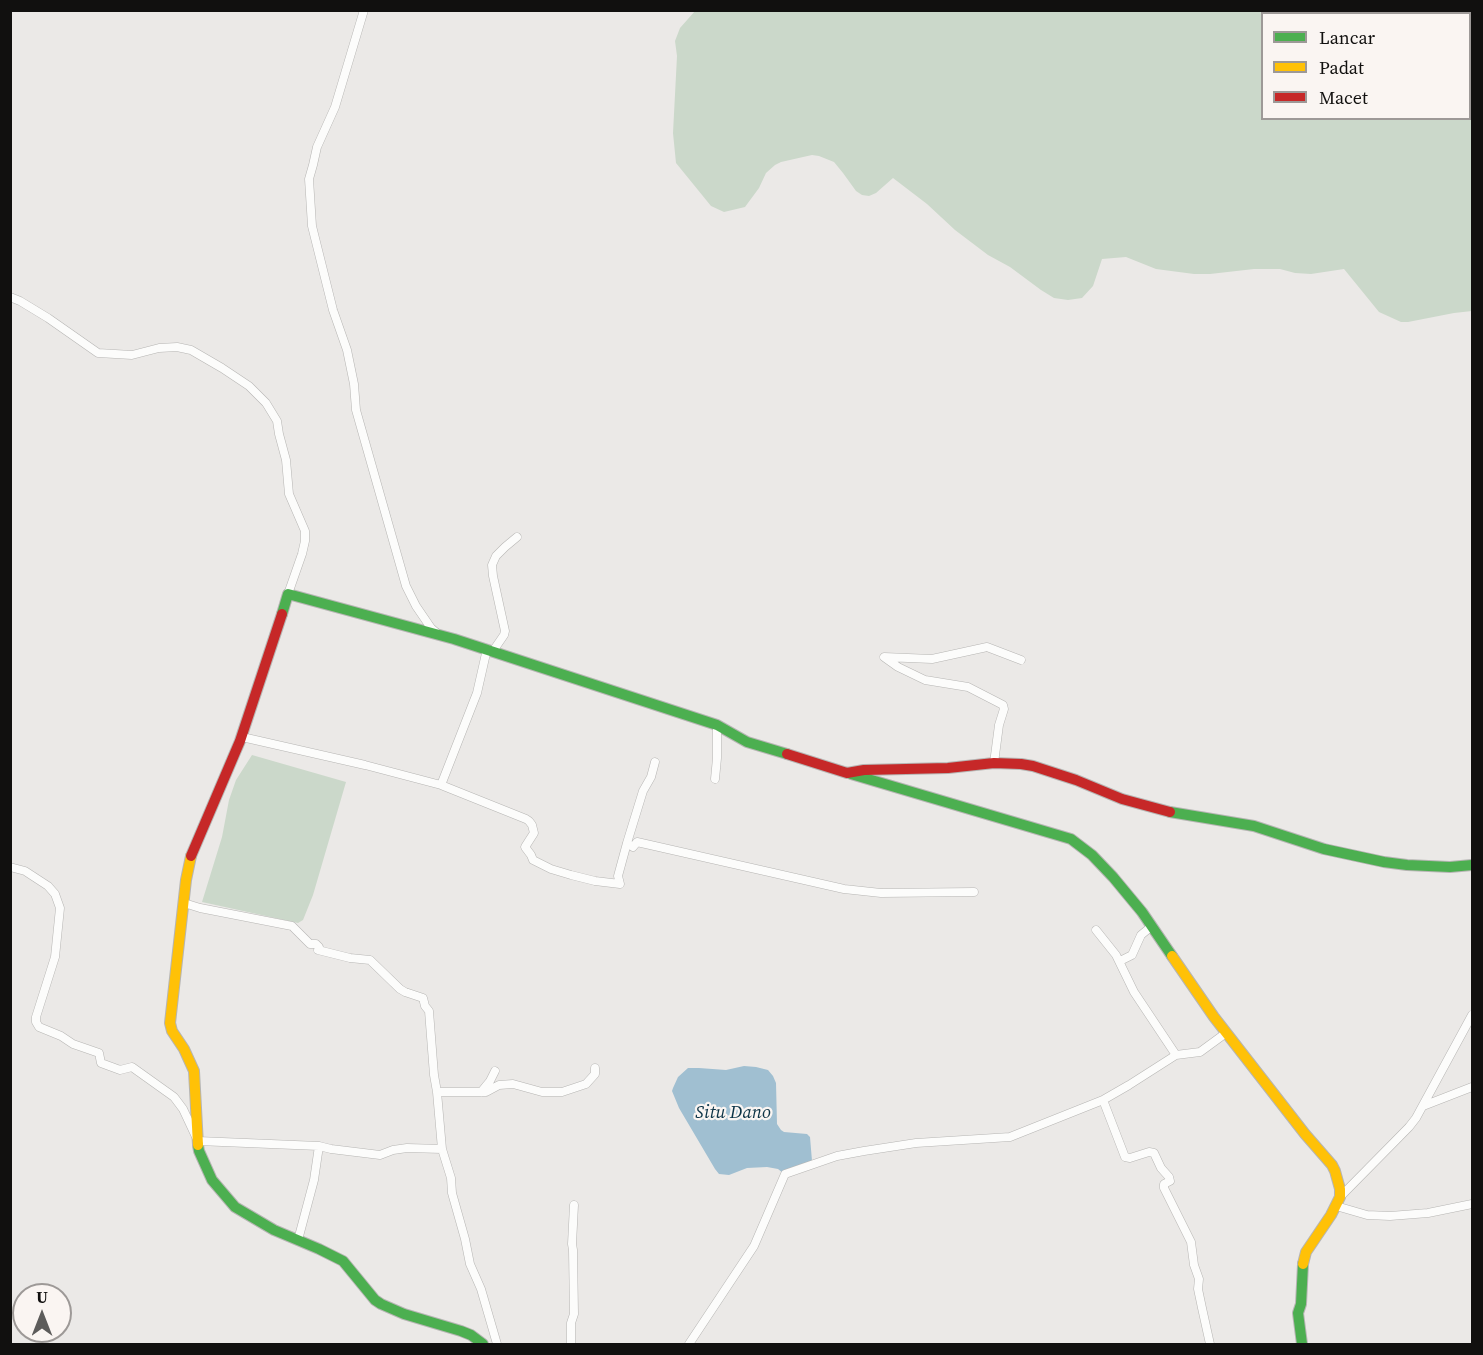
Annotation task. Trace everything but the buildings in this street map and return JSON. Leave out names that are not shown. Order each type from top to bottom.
[{"type":"street","points":[[363,10],[335,107],[317,147],[309,179],[312,226],[333,310],[347,350],[354,384],[356,410],[406,586],[431,628],[440,636]]},
{"type":"street","points":[[10,297],[48,318],[98,353],[132,355],[159,348],[177,347],[191,350],[249,386],[266,403],[277,421],[286,460],[289,494],[306,538],[242,737],[192,852],[186,880],[170,1023],[194,1071],[199,1151],[212,1180],[235,1207],[254,1219],[343,1261],[375,1300],[381,1304],[404,1314],[461,1331],[483,1344]]},
{"type":"street","points":[[441,786],[477,693],[490,650],[504,635],[492,565],[496,556],[517,537]]},
{"type":"street","points":[[288,594],[490,650],[717,726],[747,742],[1071,839],[1092,855],[1113,877],[1152,926],[1226,1033],[1332,1165],[1337,1177],[1338,1201]]},
{"type":"street","points":[[994,763],[1003,705],[968,687],[925,680],[898,667],[885,657],[932,659],[987,646],[1021,660]]},
{"type":"street","points":[[715,779],[717,726]]},
{"type":"street","points":[[242,737],[365,765],[441,786],[530,820],[534,833],[525,848],[533,860],[571,875],[620,884],[618,876],[627,843],[643,790],[651,777],[655,762]]},
{"type":"street","points":[[847,773],[864,770],[948,768],[994,763],[1021,764],[1076,780],[1122,799],[1165,811],[1248,825],[1324,849],[1384,862],[1430,867],[1473,865]]},
{"type":"street","points":[[627,843],[633,847],[637,842],[844,889],[881,893],[974,892]]},
{"type":"street","points":[[10,867],[25,870],[48,886],[55,894],[60,908],[55,957],[36,1017],[39,1027],[73,1044],[99,1053],[101,1063],[120,1070],[132,1066],[174,1098],[183,1109],[198,1141]]},
{"type":"street","points":[[184,903],[292,926],[310,944],[316,944],[319,947],[318,951],[370,960],[400,989],[423,998],[429,1011],[442,1149],[451,1178],[452,1193],[470,1264],[481,1289],[497,1344]]},
{"type":"street","points":[[1120,961],[1132,955],[1141,935],[1152,926]]},
{"type":"street","points":[[1096,930],[1120,961],[1134,992],[1176,1055]]},
{"type":"street","points":[[1302,1344],[1298,1314],[1301,1304],[1301,1276],[1303,1263],[1312,1242],[1324,1227],[1338,1201],[1409,1127],[1473,1015]]},
{"type":"street","points":[[689,1344],[754,1246],[784,1174],[837,1156],[864,1151],[916,1143],[1010,1137],[1103,1100],[1176,1055],[1200,1052],[1226,1033]]},
{"type":"street","points":[[437,1092],[486,1092],[499,1085],[513,1084],[542,1092],[562,1092],[577,1089],[586,1084],[595,1074],[595,1068]]},
{"type":"street","points":[[481,1092],[495,1071]]},
{"type":"street","points":[[1423,1106],[1473,1087]]},
{"type":"street","points":[[1103,1100],[1125,1157],[1154,1153],[1170,1180],[1164,1184],[1164,1188],[1191,1242],[1210,1344]]},
{"type":"street","points":[[198,1141],[319,1146],[380,1155],[393,1150],[442,1149]]},
{"type":"street","points":[[298,1240],[314,1180],[319,1146]]},
{"type":"street","points":[[1338,1201],[1367,1215],[1390,1216],[1428,1213],[1473,1204]]},
{"type":"street","points":[[571,1344],[571,1325],[574,1316],[572,1244],[574,1205]]},
{"type":"green space","points":[[695,11],[1321,11],[1261,12],[1261,120],[1471,120],[1472,82],[1472,311],[1401,322],[1379,312],[1344,269],[1311,274],[1280,269],[1254,269],[1194,274],[1156,269],[1126,257],[1102,259],[1093,286],[1082,298],[1068,300],[1054,298],[1010,267],[988,255],[893,178],[876,193],[869,196],[862,195],[856,191],[834,162],[812,155],[775,165],[766,173],[759,188],[745,207],[724,212],[711,206],[676,163],[673,133],[677,56],[675,41],[680,28]]},
{"type":"green space","points":[[252,755],[346,782],[313,895],[303,920],[298,923],[202,902],[222,837],[229,800],[236,780]]},
{"type":"water","name":"Situ Dano","points":[[744,1066],[768,1070],[773,1076],[776,1083],[777,1124],[784,1132],[807,1134],[810,1137],[812,1161],[783,1173],[778,1169],[767,1167],[747,1168],[729,1175],[719,1174],[715,1169],[679,1108],[672,1091],[678,1077],[688,1068],[726,1070]]},
{"type":"traffic: fast","points":[[282,614],[288,594],[454,639],[717,725],[747,742],[787,754]]},
{"type":"traffic: fast","points":[[851,774],[1071,839],[1092,855],[1113,877],[1142,912],[1172,956]]},
{"type":"traffic: fast","points":[[1170,812],[1254,826],[1324,849],[1384,862],[1450,867],[1472,865]]},
{"type":"traffic: fast","points":[[198,1145],[212,1180],[235,1207],[274,1230],[343,1261],[375,1300],[381,1304],[404,1314],[461,1331],[483,1344]]},
{"type":"traffic: fast","points":[[1302,1344],[1298,1313],[1301,1304],[1303,1264]]},
{"type":"traffic: slow","points":[[191,856],[186,880],[170,1023],[194,1071],[198,1145]]},
{"type":"traffic: slow","points":[[1172,956],[1214,1017],[1335,1171],[1340,1197],[1331,1215],[1306,1252],[1303,1264]]},
{"type":"traffic: jam","points":[[191,856],[240,741],[282,614]]},
{"type":"traffic: jam","points":[[787,754],[847,773],[864,770],[948,768],[994,763],[1021,764],[1076,780],[1122,799],[1170,812]]}]
